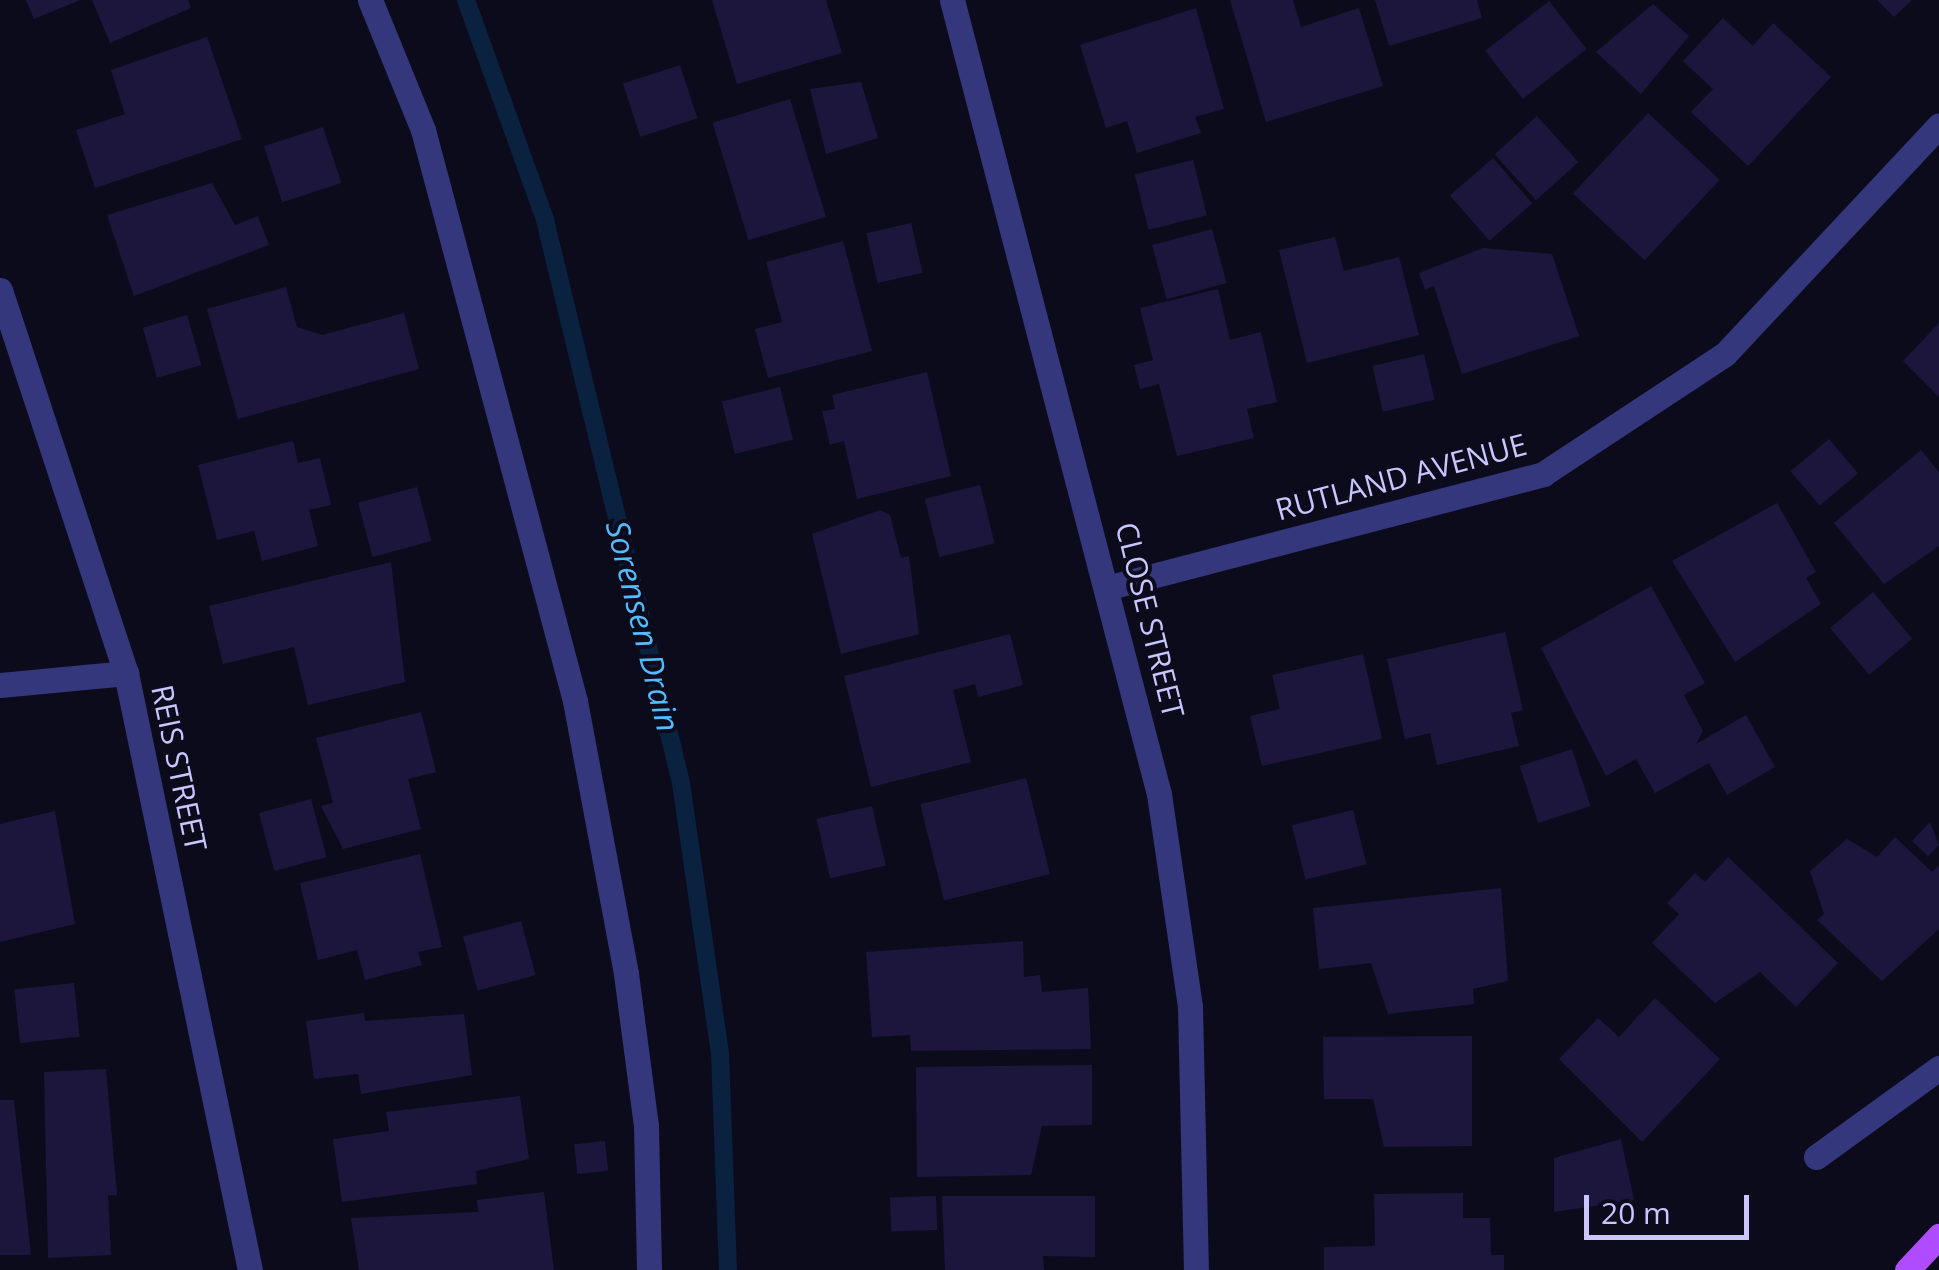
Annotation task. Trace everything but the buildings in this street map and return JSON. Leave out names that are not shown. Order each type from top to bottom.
[{"type":"main road","points":[[1907,1270],[1939,1236]]},
{"type":"street","points":[[370,0],[422,130],[575,701],[626,974],[646,1126],[649,1270]]},
{"type":"street","name":"CLOSE STREET","points":[[952,0],[1110,587],[1159,794],[1190,1007],[1196,1270]]},
{"type":"street","name":"RUTLAND AVENUE","points":[[1110,587],[1543,474],[1726,354],[1939,125]]},
{"type":"street","name":"REIS STREET","points":[[0,290],[126,673],[250,1270]]},
{"type":"street","points":[[0,685],[126,673]]},
{"type":"street","points":[[1816,1156],[1939,1068]]},
{"type":"waterway","name":"Sorensen Drain","points":[[466,0],[545,220],[681,783],[720,1053],[728,1270]]}]
